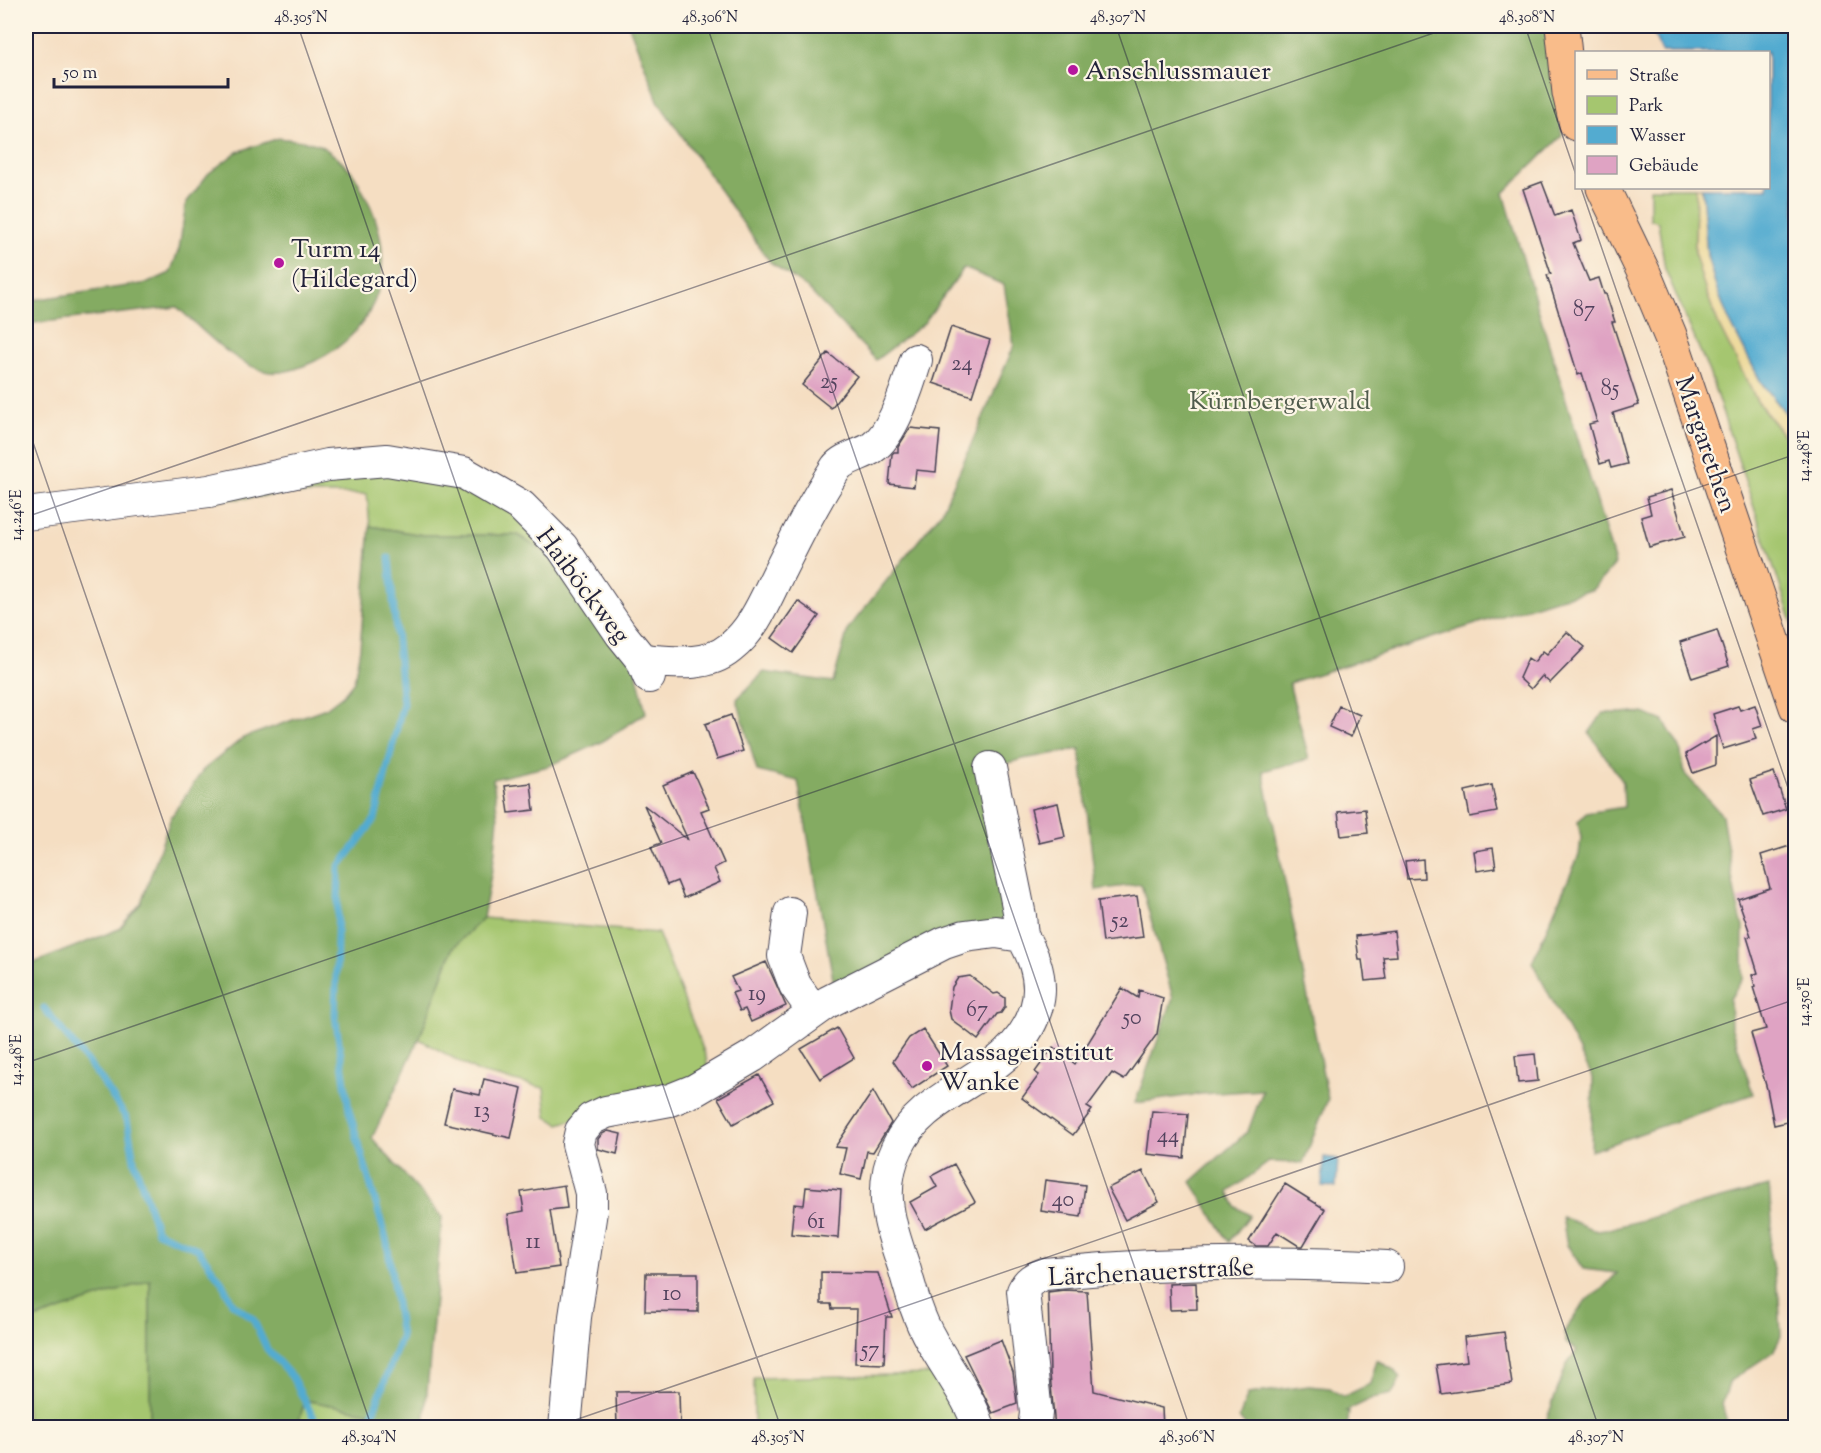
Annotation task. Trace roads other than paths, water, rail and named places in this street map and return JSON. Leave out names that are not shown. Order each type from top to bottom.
[{"type":"main road","points":[[1562,26],[1569,93],[1575,120]]},
{"type":"main road","name":"Margarethen","points":[[1603,189],[1644,273],[1673,344],[1796,707]]},
{"type":"street","name":"Haiböckweg","points":[[26,514],[209,490],[328,465],[387,460],[464,473],[520,506],[562,547],[646,668],[711,659],[729,650],[747,633],[805,520],[838,465],[874,447],[892,423],[908,387],[916,360]]},
{"type":"street","points":[[979,1428],[970,1406],[928,1336],[915,1304],[893,1232],[887,1202],[888,1175],[897,1148],[912,1124],[937,1104],[995,1065],[1016,1047],[1033,1020],[1040,998],[1040,982],[1036,964],[1022,936],[990,768]]},
{"type":"street","points":[[790,913],[784,946],[786,962],[795,985],[814,1012]]},
{"type":"street","points":[[565,1428],[574,1317],[591,1211],[591,1193],[578,1144],[581,1131],[591,1119],[606,1112],[670,1100],[695,1090],[753,1056],[843,993],[944,943],[965,936],[996,932],[1022,936]]},
{"type":"street","name":"Lärchenauerstraße","points":[[1034,1428],[1036,1413],[1023,1292],[1026,1284],[1037,1276],[1095,1270],[1229,1265],[1324,1264],[1387,1267]]},
{"type":"water","points":[[1650,26],[1795,26],[1795,425],[1761,382],[1729,320],[1716,287],[1707,255],[1702,189],[1770,189],[1770,51],[1662,51]]},
{"type":"water","points":[[1324,1157],[1338,1159],[1336,1187],[1322,1186]]},
{"type":"waterway","points":[[371,1428],[373,1413],[401,1337],[387,1242],[349,1110],[335,1015],[339,867],[375,819],[403,703],[389,558]]},
{"type":"waterway","points":[[44,1008],[100,1078],[127,1119],[134,1160],[157,1232],[198,1249],[222,1282],[232,1303],[253,1319],[267,1349],[292,1377],[319,1428]]},
{"type":"place","name":"Anschlussmauer","points":[[1073,70]]},
{"type":"place","name":"Turm 14 (Hildegard)","points":[[279,263]]},
{"type":"place","name":"Massageinstitut Wanke","points":[[927,1066]]},
{"type":"park label","name":"Kürnbergerwald","points":[[1280,400]]}]
